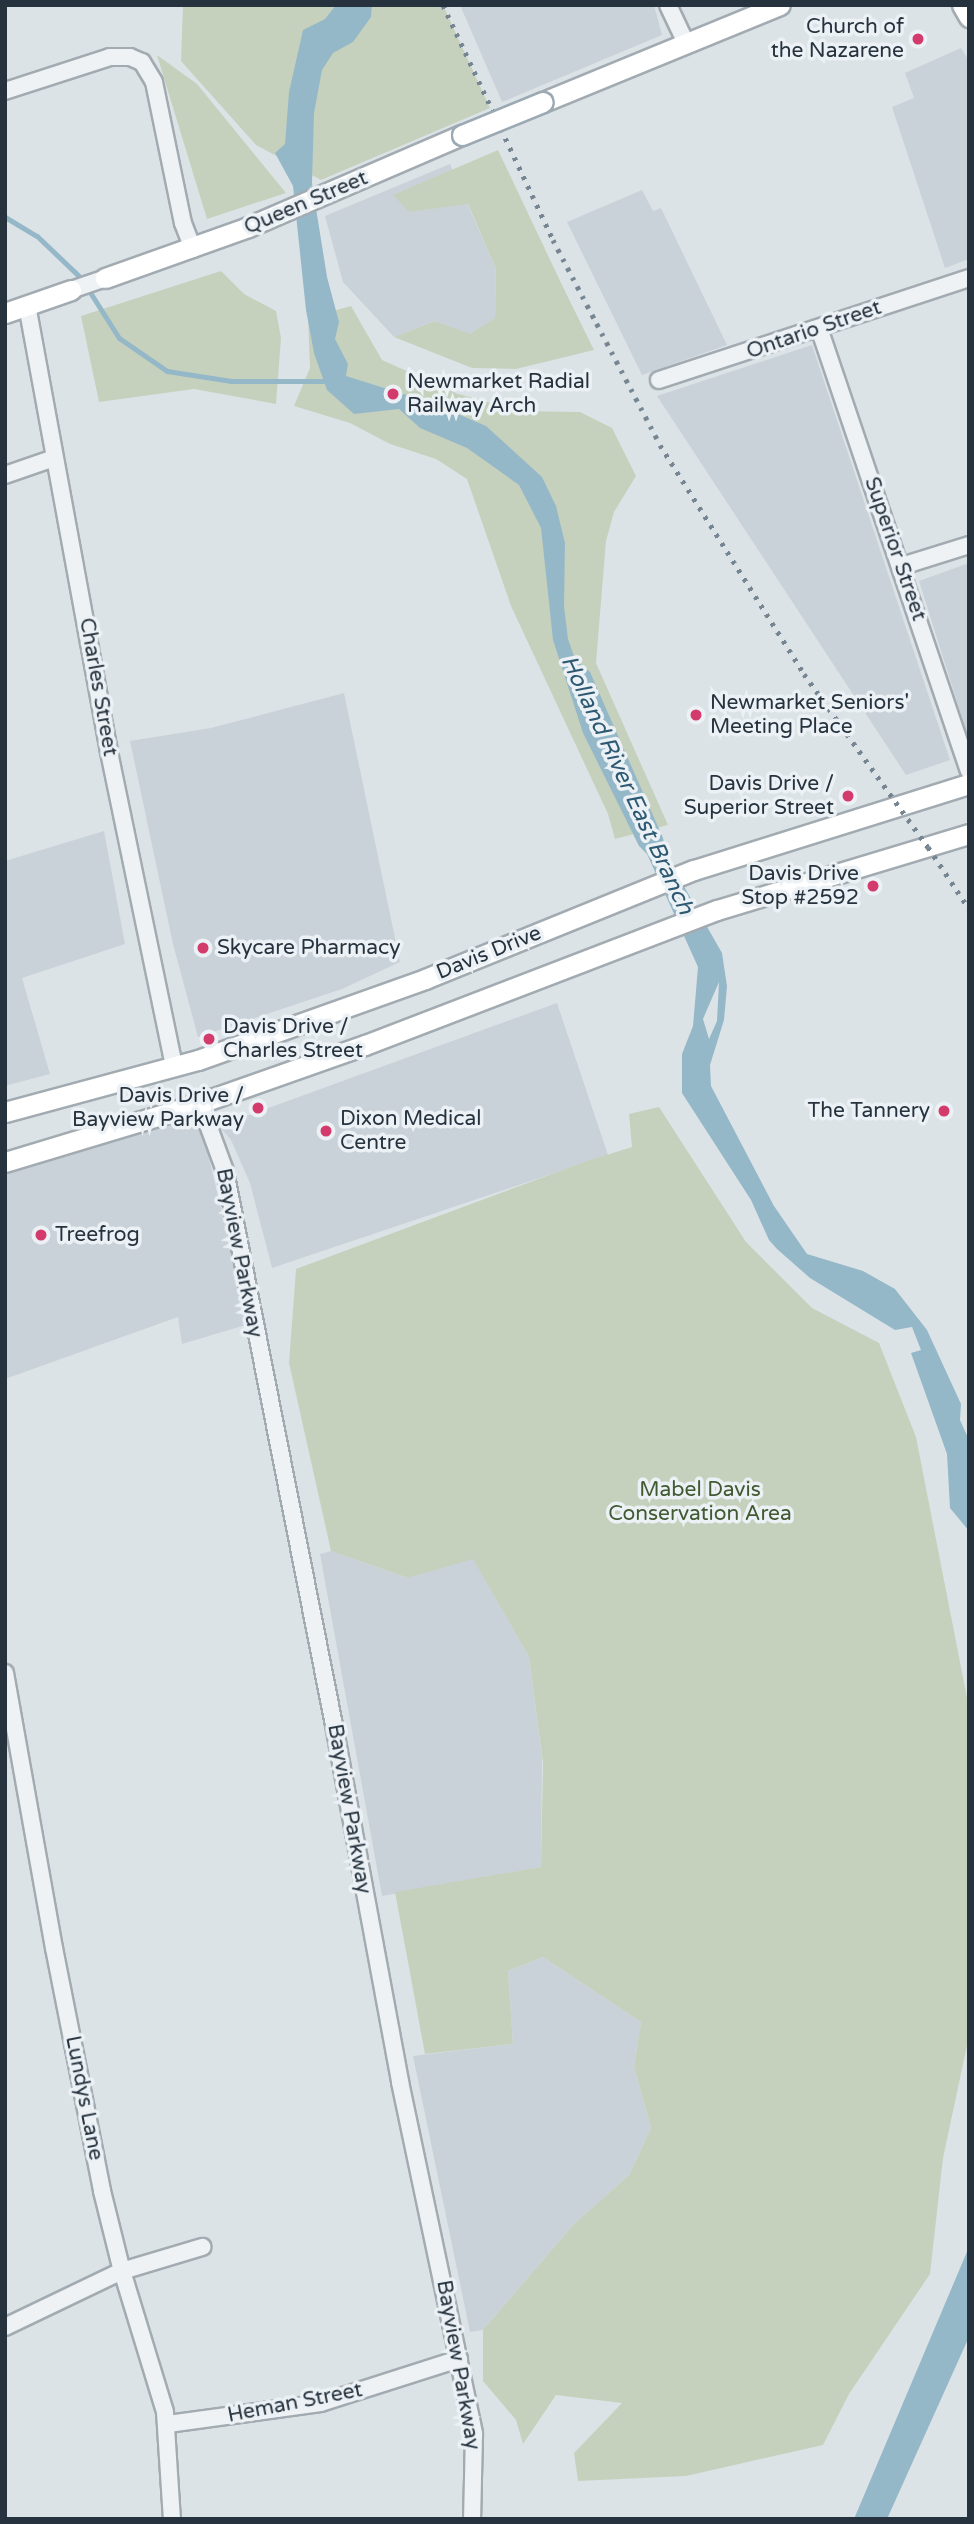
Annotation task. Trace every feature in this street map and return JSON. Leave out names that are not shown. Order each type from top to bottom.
[{"type":"main road","name":"Queen Street","points":[[105,278],[192,249],[282,213],[462,135],[780,5]]},
{"type":"main road","points":[[962,5],[969,17]]},
{"type":"main road","name":"Queen Street","points":[[5,313],[71,290]]},
{"type":"main road","name":"Davis Drive","points":[[5,1112],[174,1067],[425,979],[694,870],[969,784]]},
{"type":"main road","name":"Davis Drive","points":[[5,1162],[200,1103],[506,992],[716,910],[969,834]]},
{"type":"street","points":[[668,5],[686,43]]},
{"type":"street","points":[[5,91],[110,57],[136,60],[146,67],[154,82],[183,223],[192,249]]},
{"type":"street","name":"Queen Street","points":[[71,290],[105,278]]},
{"type":"street","name":"Ontario Street","points":[[659,380],[969,278]]},
{"type":"street","name":"Charles Street","points":[[27,305],[54,458],[174,1067]]},
{"type":"street","name":"Superior Street","points":[[819,328],[902,566],[969,770]]},
{"type":"street","points":[[5,475],[54,458]]},
{"type":"street","points":[[902,566],[969,545]]},
{"type":"street","name":"Bayview Parkway","points":[[200,1103],[225,1171],[334,1725],[400,2082],[460,2359],[474,2434],[472,2519]]},
{"type":"street","name":"Lundys Lane","points":[[5,1673],[54,1948],[102,2191],[122,2271],[158,2383],[168,2424],[172,2519]]},
{"type":"street","points":[[5,2327],[122,2271],[202,2247]]},
{"type":"street","name":"Heman Street","points":[[168,2424],[321,2403],[460,2359]]},
{"type":"shaded area","points":[[460,5],[654,5],[662,35],[502,102]]},
{"type":"shaded area","points":[[961,48],[969,61],[969,259],[945,268],[892,107],[914,98],[905,73]]},
{"type":"shaded area","points":[[450,164],[496,269],[495,318],[470,335],[435,321],[394,337],[343,282],[325,216]]},
{"type":"shaded area","points":[[642,190],[653,211],[661,208],[727,345],[642,375],[567,222]]},
{"type":"shaded area","points":[[812,345],[950,760],[906,775],[657,396]]},
{"type":"shaded area","points":[[969,563],[969,740],[919,581]]},
{"type":"shaded area","points":[[344,693],[400,962],[342,989],[198,1037],[173,944],[130,741],[211,728]]},
{"type":"shaded area","points":[[104,831],[125,944],[22,978],[50,1074],[5,1086],[5,861]]},
{"type":"shaded area","points":[[557,1003],[608,1155],[272,1268],[250,1183],[231,1140],[219,1126]]},
{"type":"shaded area","points":[[191,1115],[201,1125],[249,1324],[182,1344],[178,1317],[5,1379],[5,1170]]},
{"type":"shaded area","points":[[331,1551],[408,1578],[473,1558],[529,1657],[542,1757],[541,1867],[382,1896],[320,1554]]},
{"type":"shaded area","points":[[543,1957],[641,2022],[634,2067],[651,2128],[629,2175],[574,2224],[483,2330],[470,2332],[413,2056],[513,2044],[508,1971]]},
{"type":"green space","points":[[183,5],[443,5],[490,108],[321,180],[256,145],[181,61]]},
{"type":"green space","points":[[157,55],[197,84],[286,193],[207,219]]},
{"type":"green space","points":[[498,150],[594,350],[516,369],[472,368],[394,337],[435,321],[470,334],[495,318],[496,269],[468,204],[409,212],[393,195]]},
{"type":"green space","points":[[221,271],[244,294],[276,311],[281,338],[276,404],[194,389],[99,402],[81,316]]},
{"type":"green space","points":[[351,306],[382,360],[458,394],[521,411],[580,412],[612,428],[636,476],[614,512],[606,541],[596,663],[668,825],[615,839],[608,814],[511,606],[467,479],[436,459],[390,444],[350,423],[294,406],[310,368],[308,318]]},
{"type":"green space","name":"Mabel Davis Conservation Area","points":[[659,1107],[746,1242],[812,1308],[879,1343],[916,1437],[969,1708],[969,2036],[943,2158],[930,2274],[849,2394],[823,2445],[686,2476],[578,2481],[574,2453],[622,2403],[556,2395],[523,2444],[516,2420],[483,2381],[483,2330],[574,2224],[629,2175],[651,2128],[634,2067],[641,2022],[543,1957],[508,1971],[513,2044],[425,2054],[395,1892],[541,1867],[543,1763],[529,1657],[473,1559],[408,1578],[331,1551],[289,1363],[296,1269],[587,1161],[632,1147],[629,1114]]},
{"type":"water","name":"Holland River East Branch","points":[[336,5],[372,5],[371,17],[353,42],[333,53],[322,70],[314,113],[312,183],[327,277],[339,322],[335,339],[348,364],[346,376],[432,403],[486,426],[542,477],[556,506],[565,543],[564,606],[568,639],[575,659],[590,672],[663,838],[666,855],[722,953],[727,986],[724,1020],[710,1065],[711,1086],[774,1206],[807,1254],[863,1271],[895,1289],[927,1330],[961,1404],[960,1420],[969,1440],[969,1531],[950,1508],[947,1454],[911,1353],[921,1350],[912,1327],[895,1330],[810,1278],[777,1249],[769,1240],[751,1200],[682,1093],[682,1054],[693,1026],[698,967],[647,854],[639,846],[583,733],[553,640],[541,528],[519,485],[467,448],[420,428],[399,409],[354,414],[327,390],[314,353],[306,310],[293,186],[275,153],[285,144],[289,92],[303,30],[325,19]],"holes":[[[719,982],[717,1021],[709,1039],[703,1019]]]},
{"type":"water","points":[[969,2247],[969,2337],[887,2519],[854,2519]]},
{"type":"waterway","points":[[5,217],[37,236],[81,278],[119,338],[167,371],[231,381],[328,381]]},
{"type":"railway","points":[[443,5],[553,240],[660,445],[804,674],[969,909]]},
{"type":"place","name":"Church of the Nazarene","points":[[918,39]]},
{"type":"place","name":"Newmarket Radial Railway Arch","points":[[393,394]]},
{"type":"place","name":"Newmarket Seniors' Meeting Place","points":[[696,715]]},
{"type":"place","name":"Davis Drive / Superior Street","points":[[848,796]]},
{"type":"place","name":"Davis Drive Stop #2592","points":[[873,886]]},
{"type":"place","name":"Skycare Pharmacy","points":[[203,948]]},
{"type":"place","name":"Davis Drive / Charles Street","points":[[209,1039]]},
{"type":"place","name":"Davis Drive / Bayview Parkway","points":[[258,1108]]},
{"type":"place","name":"The Tannery","points":[[944,1111]]},
{"type":"place","name":"Dixon Medical Centre","points":[[326,1131]]},
{"type":"place","name":"Treefrog","points":[[41,1235]]}]
